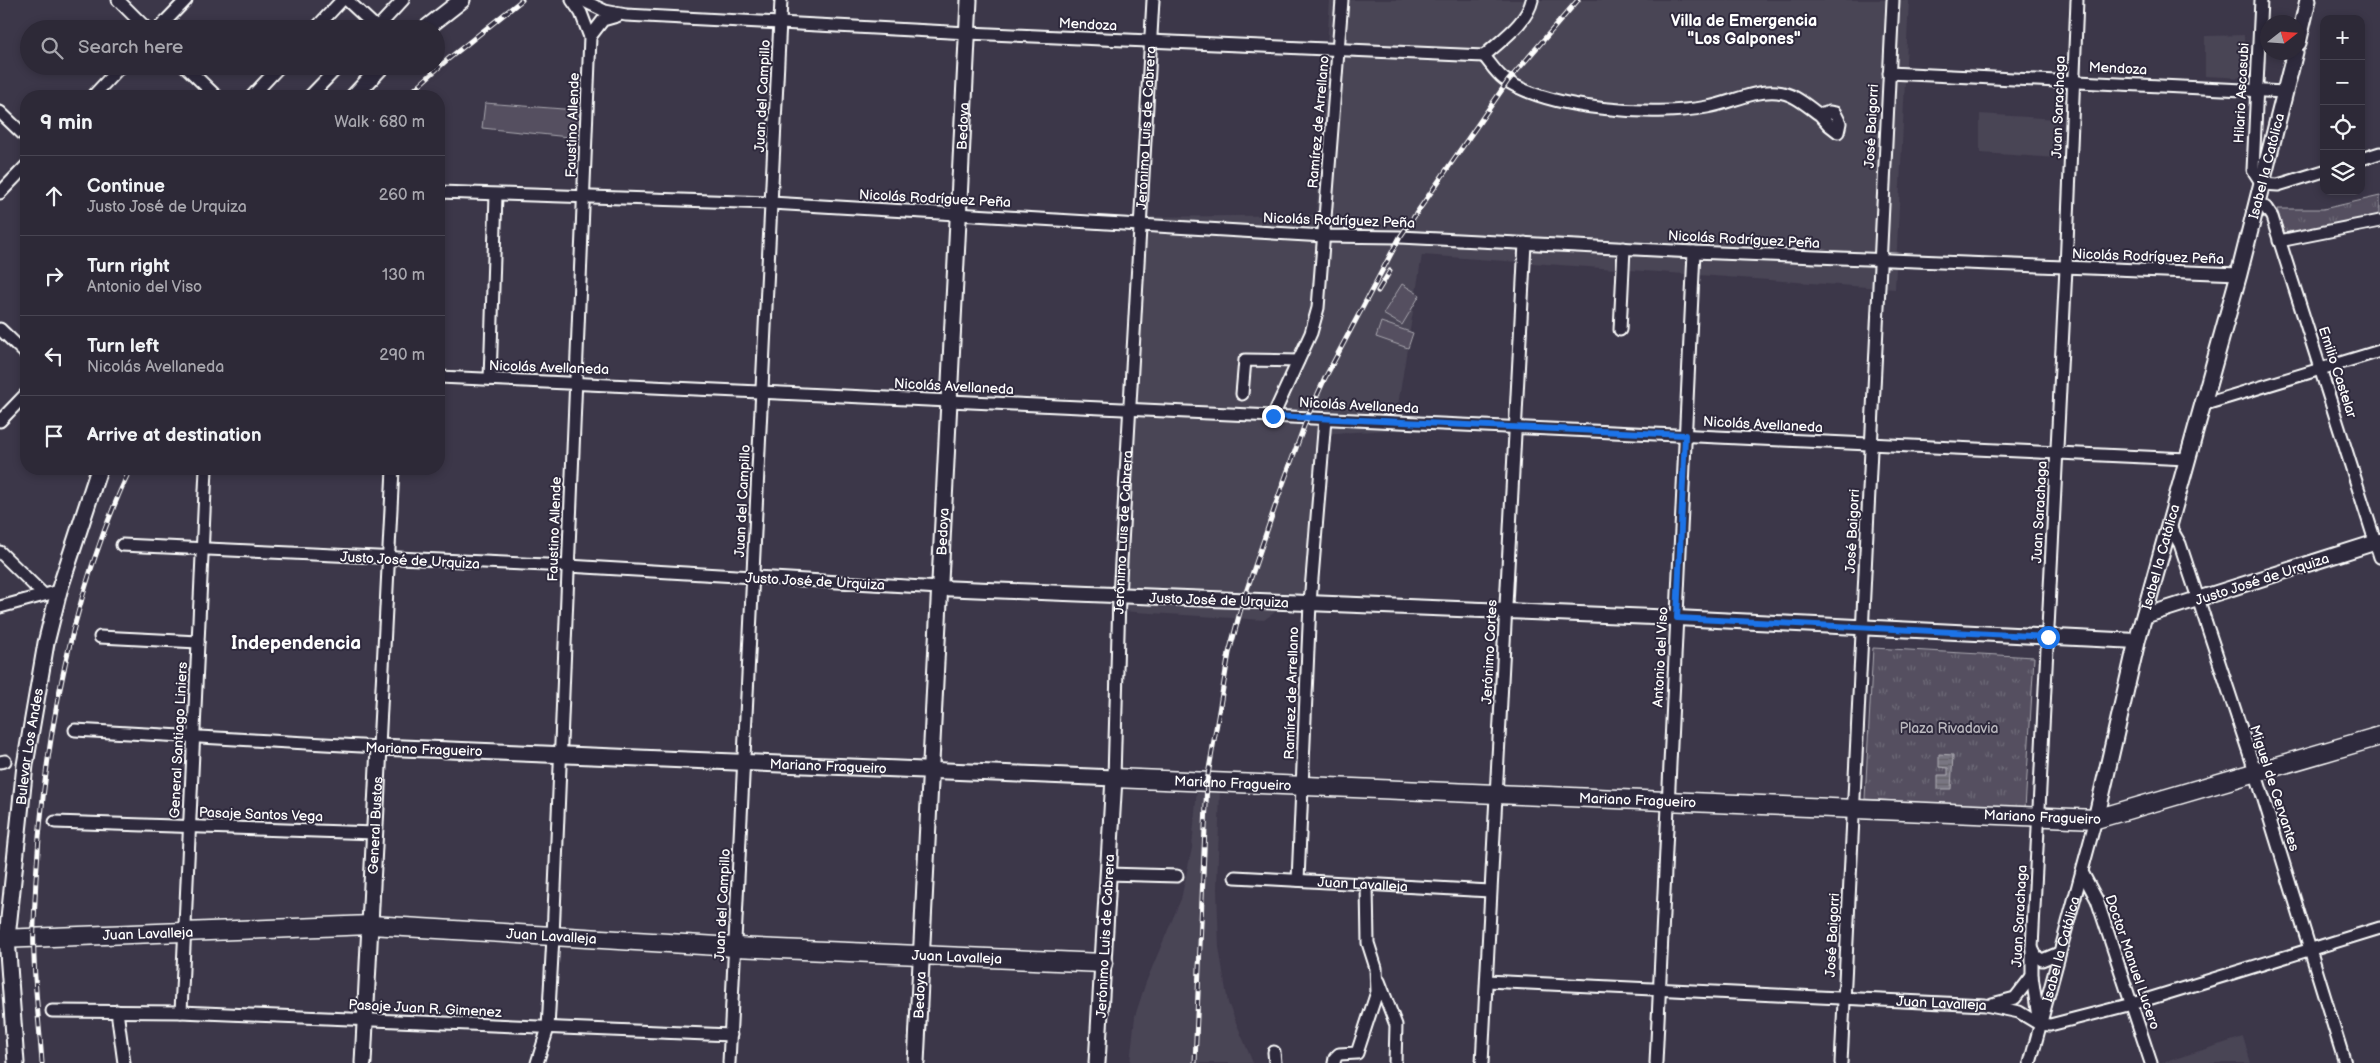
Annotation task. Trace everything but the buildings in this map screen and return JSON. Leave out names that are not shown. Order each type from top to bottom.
[{"type":"main road","points":[[436,20],[462,0]]},
{"type":"main road","name":"Bedoya","points":[[916,1063],[969,0]]},
{"type":"main road","points":[[2305,15],[2308,0]]},
{"type":"main road","name":"Isabel la Católica","points":[[2096,819],[2136,641],[2258,202],[2293,60]]},
{"type":"main road","points":[[360,90],[374,75]]},
{"type":"main road","name":"Bulevar Los Andes","points":[[16,1063],[3,938],[25,765],[46,643],[59,591],[97,475]]},
{"type":"main road","name":"Mariano Fragueiro","points":[[379,747],[744,764],[1302,785],[2040,819],[2096,819],[2256,774],[2380,736]]},
{"type":"main road","name":"General Bustos","points":[[363,1063],[379,747]]},
{"type":"main road","name":"Jerónimo Luis de Cabrera","points":[[1097,1063],[1114,778]]},
{"type":"main road","name":"Juan Lavalleja","points":[[3,938],[370,925],[465,929],[553,937],[735,947],[1103,963]]},
{"type":"street","points":[[118,0],[138,20]]},
{"type":"street","points":[[167,20],[186,0]]},
{"type":"street","points":[[323,20],[342,0]]},
{"type":"street","points":[[347,0],[368,20]]},
{"type":"street","points":[[384,20],[403,0]]},
{"type":"street","name":"Faustino Allende","points":[[537,1063],[548,1028],[553,937],[590,37],[581,14],[572,0]]},
{"type":"street","name":"Mendoza","points":[[582,0],[604,11],[626,14],[968,33],[1484,56]]},
{"type":"street","name":"Juan del Campillo","points":[[729,1063],[781,0]]},
{"type":"street","name":"Jerónimo Luis de Cabrera","points":[[1114,778],[1120,597],[1132,410],[1153,0]]},
{"type":"street","name":"Ramírez de Arrellano","points":[[1273,416],[1315,322],[1324,236],[1342,0]]},
{"type":"street","name":"José Baigorri","points":[[1841,1063],[1893,0]]},
{"type":"street","name":"Juan Sarachaga","points":[[2039,1024],[2032,976],[2032,948],[2040,819],[2066,268],[2076,0]]},
{"type":"street","name":"Hilario Ascasubi","points":[[2261,0],[2252,163],[2253,170],[2262,184]]},
{"type":"street","points":[[1531,5],[1522,20],[1484,56],[1504,78],[1531,92],[1560,101],[1611,109],[1676,112],[1709,107],[1756,92],[1778,92],[1791,95],[1820,115]]},
{"type":"street","name":"Mendoza","points":[[590,37],[603,20],[626,14]]},
{"type":"street","name":"Mendoza","points":[[1889,73],[2256,89],[2285,92]]},
{"type":"street","points":[[102,90],[115,75]]},
{"type":"street","points":[[194,75],[210,90]]},
{"type":"street","points":[[258,90],[272,75]]},
{"type":"street","points":[[316,90],[330,75]]},
{"type":"street","points":[[0,112],[20,131]]},
{"type":"street","points":[[2365,158],[2380,153]]},
{"type":"street","points":[[0,193],[20,172]]},
{"type":"street","points":[[2262,184],[2278,185],[2320,172]]},
{"type":"street","name":"Nicolás Rodríguez Peña","points":[[445,192],[772,203],[1324,236],[1400,236],[1694,252],[2238,274]]},
{"type":"street","points":[[490,379],[496,195]]},
{"type":"street","name":"Emilio Castelar","points":[[2258,202],[2266,208],[2272,217],[2378,542],[2380,557]]},
{"type":"street","points":[[2279,241],[2380,221]]},
{"type":"street","name":"Jerónimo Cortes","points":[[1482,1063],[1525,243]]},
{"type":"street","points":[[1620,330],[1624,248]]},
{"type":"street","name":"Antonio del Viso","points":[[1656,1063],[1694,252]]},
{"type":"street","points":[[0,329],[20,348]]},
{"type":"street","points":[[2202,405],[2380,351]]},
{"type":"street","points":[[1242,394],[1244,360],[1298,361]]},
{"type":"street","name":"Nicolás Avellaneda","points":[[445,377],[2187,459]]},
{"type":"street","points":[[0,421],[20,400]]},
{"type":"street","name":"Ramírez de Arrellano","points":[[1298,880],[1310,603],[1325,419]]},
{"type":"street","name":"General Santiago Liniers","points":[[181,1012],[183,932],[206,475]]},
{"type":"street","name":"General Bustos","points":[[379,747],[393,475]]},
{"type":"street","name":"Miguel de Cervantes","points":[[2169,525],[2180,544],[2256,774],[2345,1063]]},
{"type":"street","name":"Justo José de Urquiza","points":[[2144,616],[2378,542]]},
{"type":"street","name":"Justo José de Urquiza","points":[[122,545],[568,566],[753,578],[1120,597],[1677,618],[2136,641]]},
{"type":"street","points":[[0,552],[43,594]]},
{"type":"street","points":[[0,607],[59,591]]},
{"type":"street","points":[[100,637],[198,642]]},
{"type":"street","name":"Mariano Fragueiro","points":[[75,730],[379,747]]},
{"type":"street","name":"Isabel la Católica","points":[[2030,1063],[2096,819]]},
{"type":"street","name":"Pasaje Santos Vega","points":[[55,822],[375,833]]},
{"type":"street","name":"Doctor Manuel Lucero","points":[[2082,872],[2097,900],[2151,1063]]},
{"type":"street","points":[[1108,874],[1177,876]]},
{"type":"street","name":"Juan Lavalleja","points":[[1235,877],[1367,886],[1490,891]]},
{"type":"street","points":[[1367,886],[1368,943],[1378,977],[1396,1025],[1395,1063]]},
{"type":"street","points":[[2039,1024],[2066,1022],[2132,1004],[2380,928]]},
{"type":"street","points":[[2032,948],[2036,956],[2042,960],[2059,953]]},
{"type":"street","points":[[1985,1005],[2015,998],[2032,976]]},
{"type":"street","points":[[1334,1063],[1335,1058],[1339,1054],[1357,1053],[1378,992],[1378,977]]},
{"type":"street","name":"Juan Lavalleja","points":[[1486,981],[1985,1005],[2019,1012],[2039,1024]]},
{"type":"street","name":"Pasaje Juan R. Gimenez","points":[[52,1011],[181,1012],[731,1035]]},
{"type":"street","points":[[117,1012],[124,1063]]},
{"type":"shaded area","points":[[1330,0],[1909,0],[1895,289],[1422,255],[1394,430],[1316,434],[1305,591],[1264,620],[1119,611],[1138,217],[1316,215]]},
{"type":"shaded area","points":[[2244,35],[2245,78],[2205,76],[2205,36]]},
{"type":"shaded area","points":[[1980,114],[2058,119],[2058,158],[1980,153]]},
{"type":"shaded area","points":[[1939,754],[1953,755],[1951,789],[1938,789],[1938,775],[1948,775],[1948,768],[1939,767]]},
{"type":"shaded area","points":[[1197,788],[1220,789],[1217,889],[1219,947],[1228,1003],[1253,1063],[1130,1063],[1135,1016],[1146,982],[1181,899],[1192,848]]},
{"type":"shaded area","points":[[2243,1037],[2251,1063],[2162,1063]]},
{"type":"green space","points":[[485,103],[589,111],[588,139],[482,128]]},
{"type":"green space","points":[[2380,196],[2380,221],[2286,239],[2277,209],[2323,209]]},
{"type":"green space","points":[[1402,284],[1420,295],[1402,325],[1383,314]]},
{"type":"green space","points":[[1381,322],[1413,333],[1408,348],[1376,337]]},
{"type":"green space","name":"Plaza Rivadavia","points":[[1873,648],[2034,657],[2025,809],[1865,799]]},
{"type":"railway","points":[[445,62],[522,0]]},
{"type":"railway","points":[[1195,1063],[1207,781],[1229,653],[1243,601],[1279,495],[1307,418],[1325,378],[1400,237],[1508,81],[1578,0]]},
{"type":"railway","points":[[414,90],[430,75]]},
{"type":"railway","points":[[1378,291],[1390,271]]},
{"type":"railway","points":[[42,1063],[35,975],[34,923],[42,806],[49,748],[72,634],[88,578],[107,523],[127,475]]},
{"type":"district","name":"Villa de Emergencia \"Los Galpones\"","points":[[1744,29]]},
{"type":"district","name":"Independencia","points":[[296,642]]},
{"type":"route","points":[[1273,416],[1685,435],[1677,618],[2048,637]]}]
